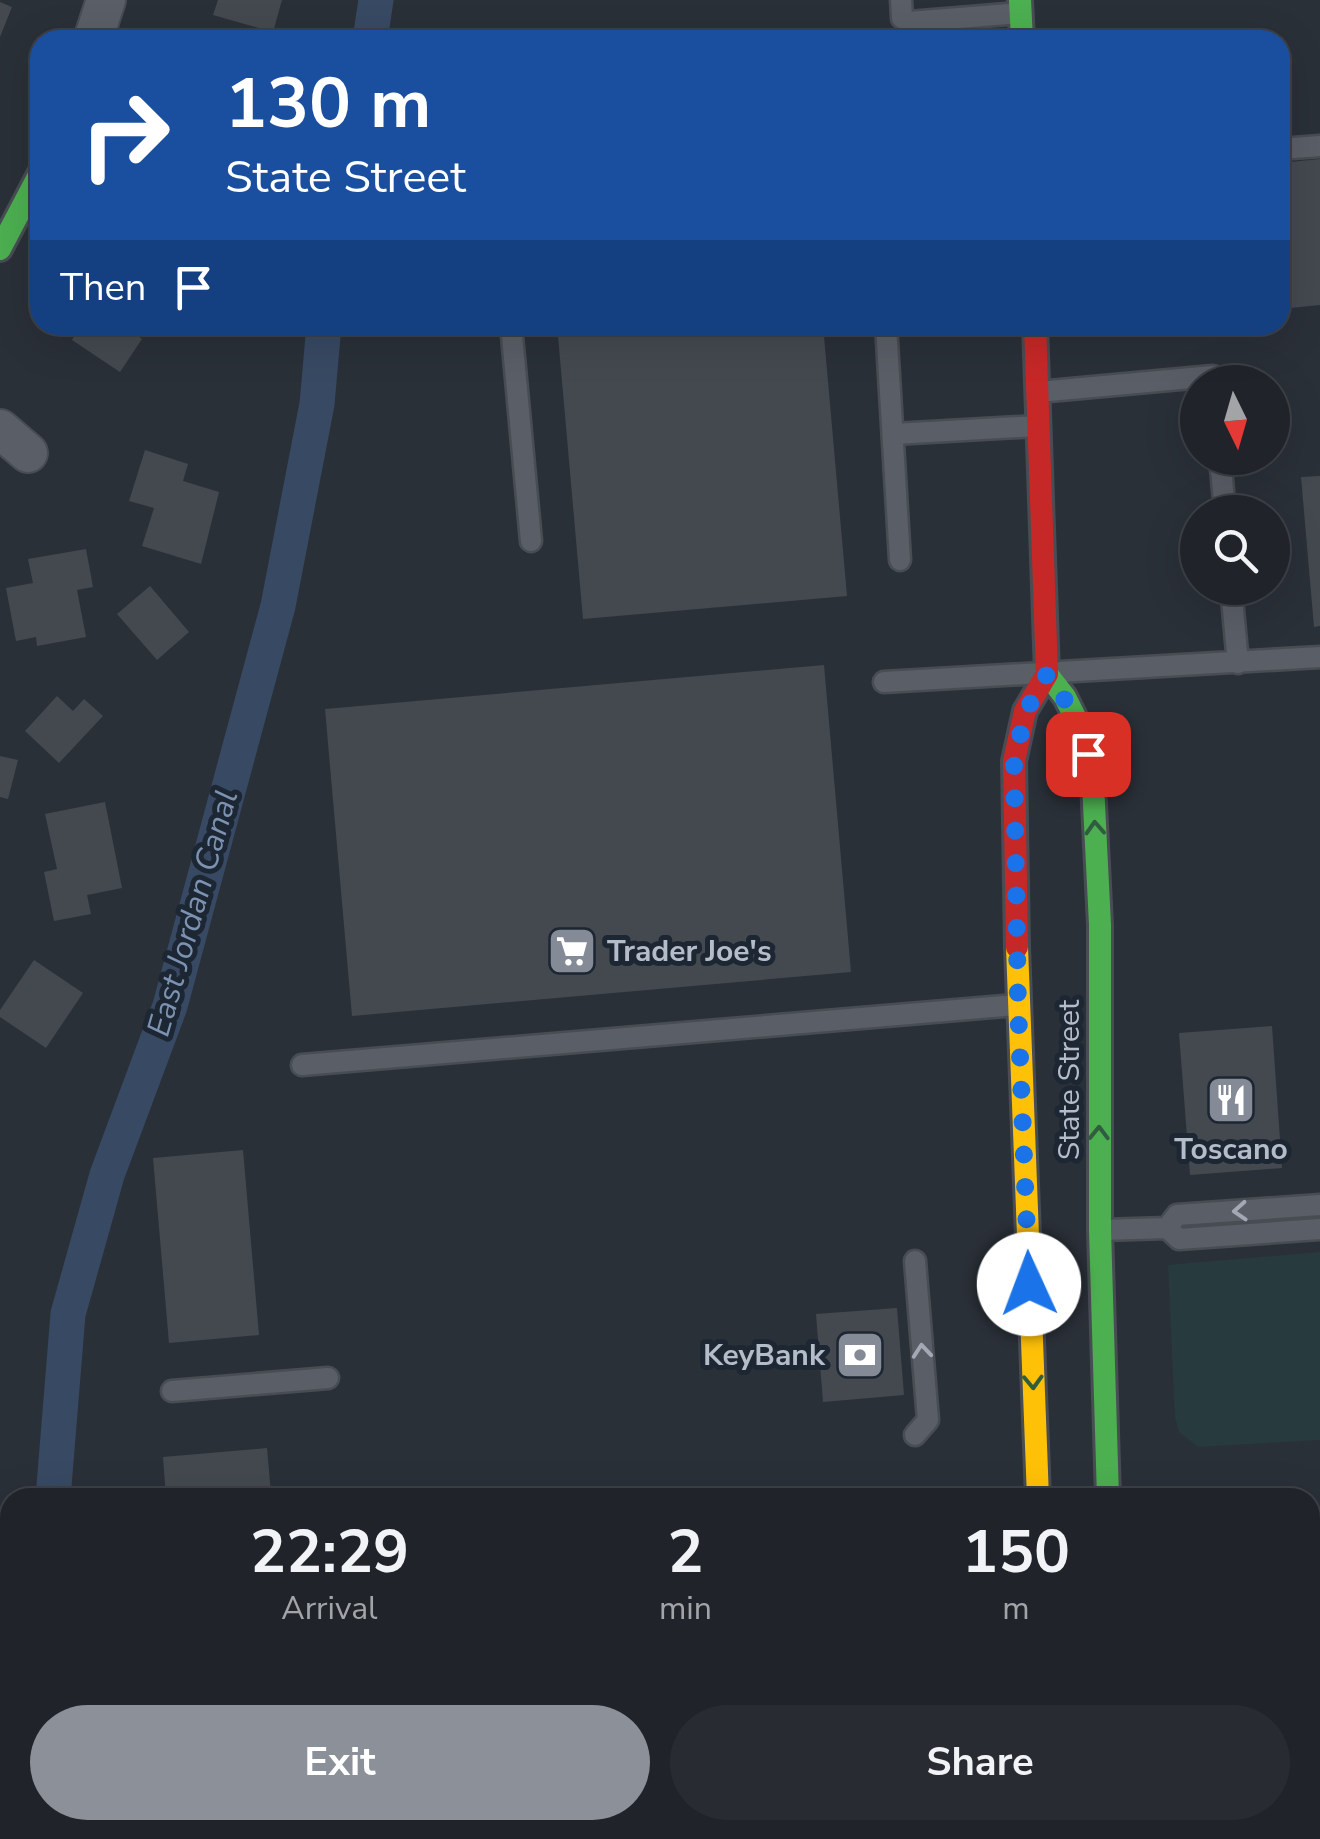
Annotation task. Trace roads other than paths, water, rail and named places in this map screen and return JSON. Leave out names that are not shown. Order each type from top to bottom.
[{"type":"main road","points":[[0,248],[30,192]]},
{"type":"main road","name":"State Street","points":[[1035,335],[1047,674],[1026,711],[1014,761],[1018,1005],[1038,1488]]},
{"type":"main road","name":"State Street","points":[[1047,674],[1079,724],[1093,784],[1100,925],[1100,1230],[1108,1488]]},
{"type":"street","points":[[96,30],[106,0]]},
{"type":"lane","points":[[901,0],[902,18],[909,22],[1021,7]]},
{"type":"lane","points":[[1290,148],[1320,146]]},
{"type":"lane","points":[[512,335],[531,541]]},
{"type":"lane","points":[[887,335],[900,560]]},
{"type":"lane","points":[[1038,392],[1180,379]]},
{"type":"lane","points":[[894,434],[1039,426]]},
{"type":"lane","points":[[1233,605],[1238,663]]},
{"type":"lane","points":[[884,682],[1320,656]]},
{"type":"lane","points":[[302,1065],[1018,1005]]},
{"type":"lane","points":[[1167,1228],[1178,1215],[1320,1205]]},
{"type":"lane","points":[[1100,1230],[1167,1228],[1179,1239],[1320,1229]]},
{"type":"lane","points":[[915,1261],[928,1420],[915,1435]]},
{"type":"lane","points":[[172,1392],[328,1378]]},
{"type":"waterway","name":"East Jordan Canal","points":[[372,30],[376,0]]},
{"type":"waterway","name":"East Jordan Canal","points":[[54,1488],[68,1314],[107,1175],[170,1006],[278,606],[317,404],[323,335]]},
{"type":"place","name":"Trader Joe's","points":[[572,951]]},
{"type":"place","name":"Toscano","points":[[1231,1100]]},
{"type":"place","name":"KeyBank","points":[[860,1355]]}]
